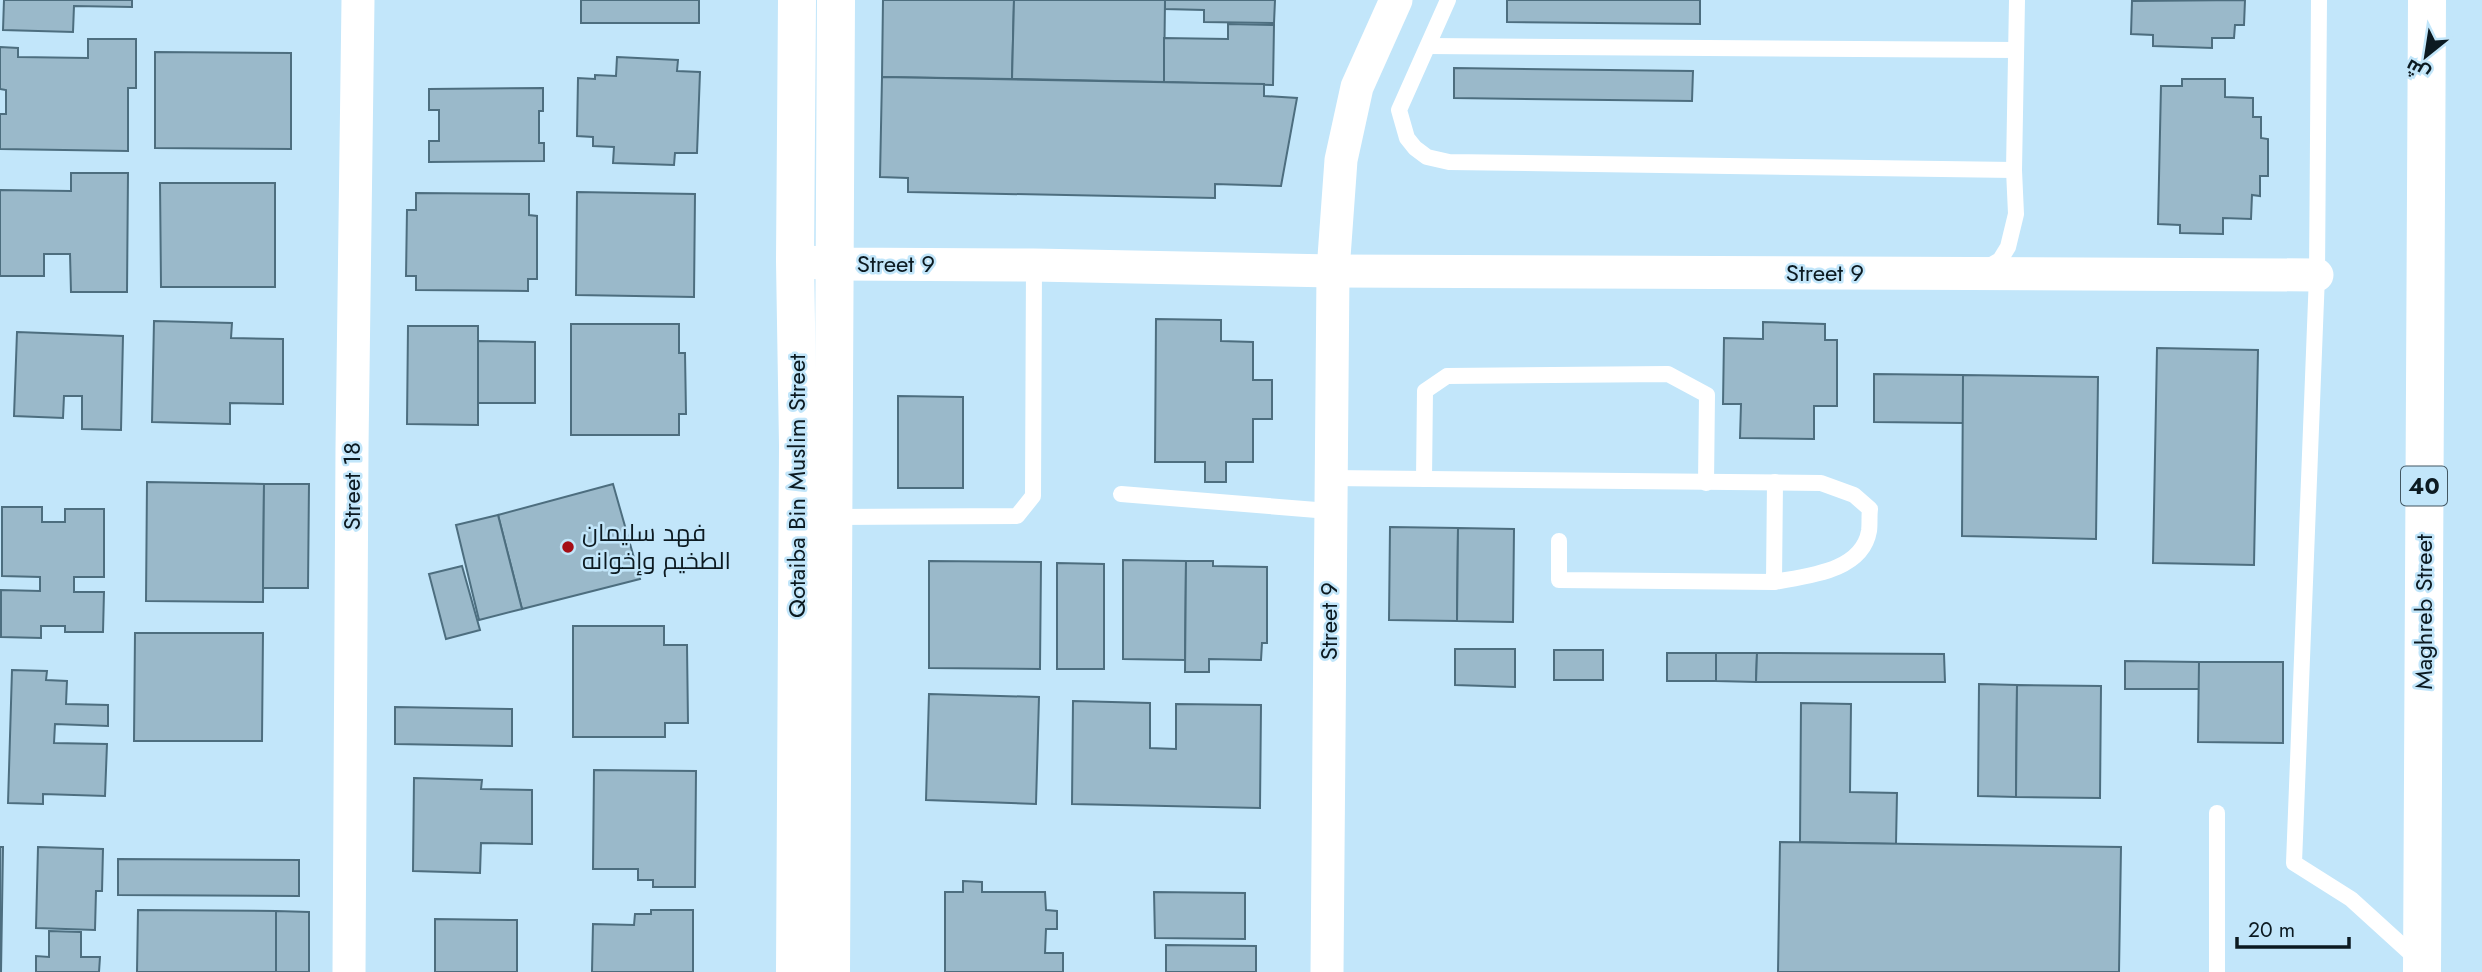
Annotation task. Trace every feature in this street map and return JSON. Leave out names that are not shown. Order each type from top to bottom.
[{"type":"main road","name":"Qotaiba Bin Muslim Street","points":[[795,972],[797,0]]},
{"type":"main road","name":"Qotaiba Bin Muslim Street","points":[[831,972],[836,0]]},
{"type":"main road","name":"Maghreb Street","points":[[2422,967],[2427,0]]},
{"type":"street","name":"Street 18","points":[[349,972],[352,462],[359,0]]},
{"type":"street","name":"Street 9","points":[[1327,972],[1329,478],[1333,271],[1341,160],[1357,88],[1396,0]]},
{"type":"street","name":"Street 9","points":[[796,261],[835,264],[1333,271],[2318,275]]},
{"type":"lane","points":[[1448,0],[1399,110],[1407,138],[1427,157],[1450,162],[2014,170]]},
{"type":"lane","points":[[1978,273],[2000,260],[2008,247],[2016,214],[2014,170],[2017,0]]},
{"type":"lane","points":[[2319,0],[2318,275],[2294,863],[2351,899],[2422,967]]},
{"type":"lane","points":[[1428,46],[2016,50]]},
{"type":"lane","points":[[834,517],[1017,516],[1025,506],[1032,496],[1034,265]]},
{"type":"lane","points":[[1424,479],[1425,391],[1447,376],[1668,374],[1707,395],[1706,483]]},
{"type":"lane","points":[[1329,478],[1821,483],[1854,495],[1870,509],[1868,534],[1853,558],[1821,573],[1774,582],[1559,580],[1559,541]]},
{"type":"lane","points":[[1774,582],[1775,482]]},
{"type":"lane","points":[[1121,494],[1329,511]]},
{"type":"lane","points":[[2217,813],[2217,972]]},
{"type":"building","points":[[4,0],[132,0],[132,7],[74,6],[73,32],[3,30]]},
{"type":"building","points":[[581,0],[699,0],[699,23],[581,23]]},
{"type":"building","points":[[883,0],[1014,0],[1012,79],[882,77]]},
{"type":"building","points":[[1014,0],[1165,0],[1164,82],[1012,79]]},
{"type":"building","points":[[1165,0],[1275,0],[1274,23],[1204,22],[1204,10],[1165,9]]},
{"type":"building","points":[[1507,0],[1700,0],[1700,24],[1507,22]]},
{"type":"building","points":[[2245,0],[2244,25],[2235,25],[2234,38],[2212,38],[2212,48],[2153,46],[2153,35],[2131,34],[2132,1]]},
{"type":"building","points":[[1228,24],[1274,25],[1273,85],[1164,82],[1164,38],[1228,39]]},
{"type":"building","points":[[88,39],[136,39],[136,88],[128,88],[128,151],[0,149],[0,114],[6,114],[6,90],[0,89],[0,47],[18,48],[18,57],[88,58]]},
{"type":"building","points":[[155,52],[291,53],[291,149],[155,148]]},
{"type":"building","points":[[617,57],[678,60],[677,71],[700,72],[697,153],[675,153],[674,165],[613,163],[614,147],[593,146],[593,137],[577,136],[578,78],[595,79],[595,75],[616,76]]},
{"type":"building","points":[[1454,68],[1693,71],[1692,101],[1454,98]]},
{"type":"building","points":[[882,77],[1264,84],[1264,96],[1297,98],[1281,186],[1215,184],[1215,198],[908,192],[908,178],[880,177]]},
{"type":"building","points":[[2182,79],[2225,79],[2225,97],[2253,98],[2253,117],[2261,117],[2261,138],[2268,139],[2268,176],[2260,176],[2260,196],[2252,195],[2251,219],[2223,218],[2223,234],[2180,233],[2180,225],[2158,224],[2161,86],[2182,86]]},
{"type":"building","points":[[543,88],[543,111],[539,111],[539,143],[544,143],[544,161],[429,162],[429,141],[439,141],[439,110],[429,110],[429,89]]},
{"type":"building","points":[[71,173],[128,173],[127,292],[71,292],[70,254],[44,254],[44,276],[0,276],[0,190],[71,191]]},
{"type":"building","points":[[160,183],[275,183],[275,287],[161,287]]},
{"type":"building","points":[[577,192],[695,194],[694,297],[576,295]]},
{"type":"building","points":[[416,193],[529,194],[529,215],[537,216],[537,279],[528,279],[528,291],[416,290],[416,276],[406,276],[407,210],[416,210]]},
{"type":"building","points":[[1156,319],[1221,320],[1221,341],[1253,342],[1253,380],[1272,380],[1272,419],[1253,419],[1253,462],[1226,462],[1226,482],[1205,482],[1205,462],[1155,462]]},
{"type":"building","points":[[154,321],[232,323],[231,338],[283,339],[283,404],[230,403],[230,424],[152,422]]},
{"type":"building","points":[[1763,322],[1825,324],[1825,340],[1837,340],[1837,406],[1814,406],[1814,439],[1740,438],[1741,404],[1723,404],[1724,338],[1763,339]]},
{"type":"building","points":[[571,324],[679,324],[679,353],[685,353],[686,414],[679,414],[679,435],[571,435]]},
{"type":"building","points":[[408,326],[478,326],[478,425],[407,424]]},
{"type":"building","points":[[17,332],[123,336],[121,430],[82,429],[82,396],[64,396],[63,418],[14,416]]},
{"type":"building","points":[[478,341],[535,342],[535,403],[478,403]]},
{"type":"building","points":[[2157,348],[2258,350],[2254,565],[2153,563]]},
{"type":"building","points":[[1874,374],[1963,375],[1963,423],[1874,422]]},
{"type":"building","points":[[1963,375],[2098,377],[2096,539],[1962,536]]},
{"type":"building","points":[[898,396],[963,397],[963,488],[898,488]]},
{"type":"building","points":[[147,482],[264,484],[263,602],[146,601]]},
{"type":"building","points":[[264,484],[309,484],[308,588],[263,588]]},
{"type":"building","name":"فهد سليمان الطخيم وإخوانه","points":[[613,484],[640,579],[522,609],[498,515]]},
{"type":"building","points":[[2,507],[42,507],[42,522],[65,522],[65,509],[104,509],[104,577],[74,577],[74,592],[104,592],[103,632],[65,632],[65,626],[41,626],[41,638],[1,637],[1,590],[40,591],[40,577],[2,576]]},
{"type":"building","points":[[498,515],[522,609],[479,620],[456,525]]},
{"type":"building","points":[[1390,527],[1458,528],[1457,621],[1389,620]]},
{"type":"building","points":[[1458,528],[1514,529],[1513,622],[1457,621]]},
{"type":"building","points":[[1123,560],[1186,561],[1185,660],[1123,659]]},
{"type":"building","points":[[929,561],[1041,562],[1040,669],[929,668]]},
{"type":"building","points":[[1186,561],[1213,561],[1213,566],[1267,567],[1267,643],[1262,643],[1261,660],[1209,659],[1209,672],[1185,672]]},
{"type":"building","points":[[1057,563],[1104,564],[1104,669],[1057,669]]},
{"type":"building","points":[[462,566],[480,630],[446,639],[429,574]]},
{"type":"building","points":[[573,626],[664,626],[664,645],[687,645],[688,723],[665,723],[665,737],[573,737]]},
{"type":"building","points":[[135,633],[263,633],[262,741],[134,741]]},
{"type":"building","points":[[1455,649],[1515,649],[1515,687],[1455,685]]},
{"type":"building","points":[[1554,650],[1603,650],[1603,680],[1554,680]]},
{"type":"building","points":[[1667,653],[1716,653],[1716,681],[1667,681]]},
{"type":"building","points":[[1716,653],[1757,653],[1756,682],[1716,681]]},
{"type":"building","points":[[1757,653],[1944,654],[1945,682],[1756,682]]},
{"type":"building","points":[[2125,661],[2199,662],[2199,689],[2125,689]]},
{"type":"building","points":[[2199,662],[2283,662],[2283,743],[2198,742]]},
{"type":"building","points":[[12,670],[47,671],[46,680],[67,681],[66,704],[108,705],[108,726],[55,724],[54,743],[107,744],[105,796],[43,794],[43,804],[8,803]]},
{"type":"building","points":[[1979,684],[2017,685],[2016,797],[1978,796]]},
{"type":"building","points":[[2017,685],[2101,686],[2100,798],[2016,797]]},
{"type":"building","points":[[929,694],[1039,697],[1036,804],[926,800]]},
{"type":"building","points":[[1073,701],[1150,703],[1150,748],[1176,749],[1176,704],[1261,705],[1260,808],[1072,804]]},
{"type":"building","points":[[1801,703],[1851,704],[1850,792],[1897,793],[1896,844],[1800,842]]},
{"type":"building","points":[[395,707],[512,709],[512,746],[395,744]]},
{"type":"building","points":[[594,770],[696,771],[695,887],[653,887],[653,880],[638,880],[638,869],[593,869]]},
{"type":"building","points":[[414,778],[482,780],[481,789],[532,790],[532,844],[481,843],[480,873],[413,871]]},
{"type":"building","points":[[1780,842],[2121,847],[2119,972],[1778,972]]},
{"type":"building","points":[[0,847],[3,847],[1,972],[0,972]]},
{"type":"building","points":[[38,847],[103,849],[102,891],[96,891],[95,930],[36,928]]},
{"type":"building","points":[[118,859],[299,860],[299,896],[118,895]]},
{"type":"building","points":[[963,881],[982,882],[982,892],[1045,892],[1046,910],[1057,911],[1057,929],[1046,929],[1045,953],[1063,953],[1063,972],[945,972],[945,892],[963,892]]},
{"type":"building","points":[[1154,892],[1245,893],[1245,939],[1155,938]]},
{"type":"building","points":[[138,910],[276,911],[276,972],[137,972]]},
{"type":"building","points":[[651,910],[693,910],[693,972],[592,972],[593,924],[634,925],[635,914],[651,914]]},
{"type":"building","points":[[276,911],[309,912],[309,972],[276,972]]},
{"type":"building","points":[[435,919],[517,920],[517,972],[435,972]]},
{"type":"building","points":[[49,931],[81,932],[81,957],[100,957],[99,972],[36,972],[36,956],[49,957]]},
{"type":"building","points":[[1166,945],[1256,946],[1256,972],[1166,972]]},
{"type":"place","name":"فهد سليمان الطخيم وإخوانه","points":[[568,547]]}]
